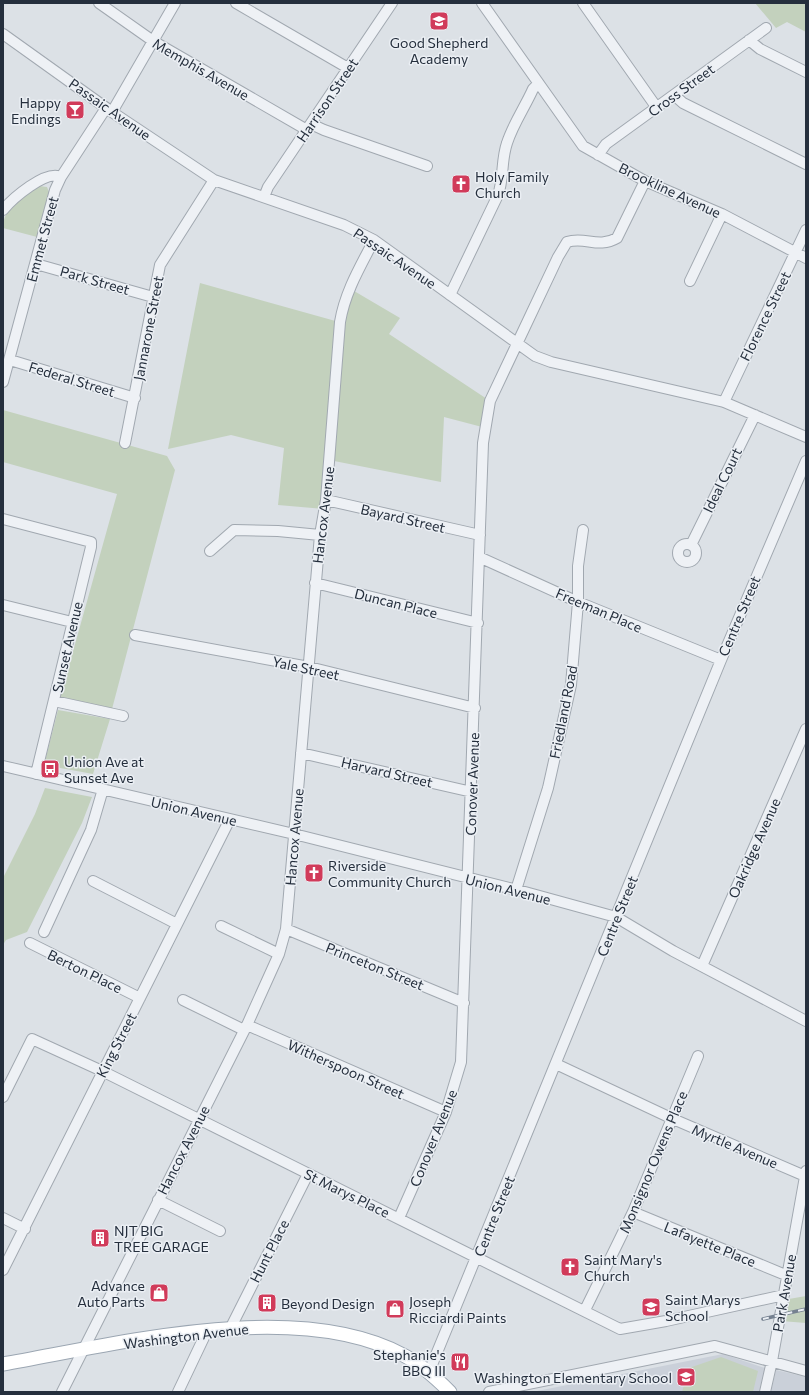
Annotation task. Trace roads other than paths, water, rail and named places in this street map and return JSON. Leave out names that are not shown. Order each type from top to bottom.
[{"type":"main road","name":"Washington Avenue","points":[[3,1364],[207,1331],[289,1328],[349,1336],[386,1347],[405,1356],[429,1372],[450,1392]]},
{"type":"street","name":"Memphis Avenue","points":[[99,3],[153,41],[309,127],[324,130],[427,166]]},
{"type":"street","name":"Emmet Street","points":[[3,382],[53,198],[61,177],[109,110],[153,41],[175,3]]},
{"type":"street","points":[[236,3],[348,68]]},
{"type":"street","name":"Brookline Avenue","points":[[482,3],[580,143],[598,155],[645,181],[722,214],[806,258]]},
{"type":"street","points":[[583,3],[657,108]]},
{"type":"street","name":"Harrison Street","points":[[264,197],[268,187],[389,4]]},
{"type":"street","name":"Cross Street","points":[[598,155],[606,144],[766,28]]},
{"type":"street","name":"Passaic Avenue","points":[[3,34],[109,110],[214,180],[344,225],[374,240],[535,356],[551,362],[724,402],[806,437]]},
{"type":"street","points":[[749,40],[760,49],[806,72]]},
{"type":"street","points":[[450,295],[498,195],[502,183],[505,150],[508,138],[533,89],[538,84]]},
{"type":"street","points":[[674,95],[683,103],[806,164]]},
{"type":"street","points":[[3,210],[13,199],[31,186],[52,176],[61,177]]},
{"type":"street","name":"Jannarone Street","points":[[125,442],[135,398],[160,265],[214,180]]},
{"type":"street","name":"Conover Avenue","points":[[399,1218],[446,1112],[461,1062],[478,623],[481,465],[490,401],[518,345],[558,257],[567,242],[574,240],[608,243],[616,238],[645,181]]},
{"type":"street","points":[[690,281],[722,214]]},
{"type":"street","name":"Florence Street","points":[[724,402],[806,230]]},
{"type":"street","name":"Hancox Avenue","points":[[62,1392],[245,1028],[279,954],[286,929],[315,583],[320,535],[326,500],[341,314],[349,288],[374,240]]},
{"type":"street","name":"Park Street","points":[[36,264],[153,297]]},
{"type":"street","name":"Federal Street","points":[[10,360],[135,398]]},
{"type":"street","name":"Ideal Court","points":[[691,545],[754,415]]},
{"type":"street","name":"Centre Street","points":[[429,1372],[478,1257],[721,660],[806,461]]},
{"type":"street","name":"Bayard Street","points":[[326,500],[480,535]]},
{"type":"street","name":"Sunset Avenue","points":[[3,519],[91,542],[36,774]]},
{"type":"street","points":[[210,551],[234,530],[278,531],[320,535]]},
{"type":"street","name":"Friedland Road","points":[[516,890],[548,788],[571,686],[578,602],[578,566],[583,530]]},
{"type":"street","name":"Freeman Place","points":[[480,557],[578,602],[721,660]]},
{"type":"street","name":"Duncan Place","points":[[315,583],[478,623]]},
{"type":"street","points":[[3,605],[72,622]]},
{"type":"street","name":"Yale Street","points":[[135,634],[309,668],[475,708]]},
{"type":"street","points":[[54,701],[123,716]]},
{"type":"street","name":"Oakridge Avenue","points":[[702,966],[806,729]]},
{"type":"street","name":"Harvard Street","points":[[301,753],[472,792]]},
{"type":"street","name":"Union Avenue","points":[[3,766],[294,834],[516,890],[616,918],[702,966],[806,1021]]},
{"type":"street","points":[[44,932],[91,830],[103,789]]},
{"type":"street","name":"King Street","points":[[3,1270],[25,1229],[102,1071],[230,819]]},
{"type":"street","points":[[93,881],[177,924]]},
{"type":"street","points":[[221,926],[279,954]]},
{"type":"street","name":"Princeton Street","points":[[286,929],[464,1003]]},
{"type":"street","name":"Berton Place","points":[[30,943],[140,998]]},
{"type":"street","name":"Witherspoon Street","points":[[184,1000],[245,1028],[446,1112]]},
{"type":"street","name":"St Marys Place","points":[[3,1097],[32,1039],[102,1071],[198,1120],[585,1310],[620,1329],[666,1321],[784,1295]]},
{"type":"street","name":"Monsignor Owens Place","points":[[585,1310],[633,1212],[673,1120],[698,1056]]},
{"type":"street","name":"Myrtle Avenue","points":[[556,1064],[673,1120],[806,1173]]},
{"type":"street","name":"Park Avenue","points":[[765,1392],[788,1276],[806,1173]]},
{"type":"street","name":"Hunt Place","points":[[230,1329],[308,1174]]},
{"type":"street","points":[[158,1200],[220,1231]]},
{"type":"street","name":"Lafayette Place","points":[[633,1212],[788,1276]]},
{"type":"street","points":[[3,1218],[25,1229]]},
{"type":"street","points":[[178,1392],[207,1331]]},
{"type":"street","points":[[489,1392],[715,1346],[806,1371]]},
{"type":"railway","points":[[763,1319],[806,1309]]},
{"type":"place","name":"Good Shepherd Academy","points":[[439,21]]},
{"type":"place","name":"Happy Endings","points":[[75,110]]},
{"type":"place","name":"Holy Family Church","points":[[461,184]]},
{"type":"place","name":"Union Ave at Sunset Ave","points":[[50,769]]},
{"type":"place","name":"Riverside Community Church","points":[[314,873]]},
{"type":"place","name":"NJT BIG TREE GARAGE","points":[[100,1238]]},
{"type":"place","name":"Saint Mary's Church","points":[[570,1267]]},
{"type":"place","name":"Advance Auto Parts","points":[[159,1293]]},
{"type":"place","name":"Beyond Design","points":[[267,1303]]},
{"type":"place","name":"Saint Marys School","points":[[651,1307]]},
{"type":"place","name":"Joseph Ricciardi Paints","points":[[395,1309]]},
{"type":"place","name":"Stephanie's BBQ III","points":[[460,1362]]},
{"type":"place","name":"Washington Elementary School","points":[[686,1377]]}]
